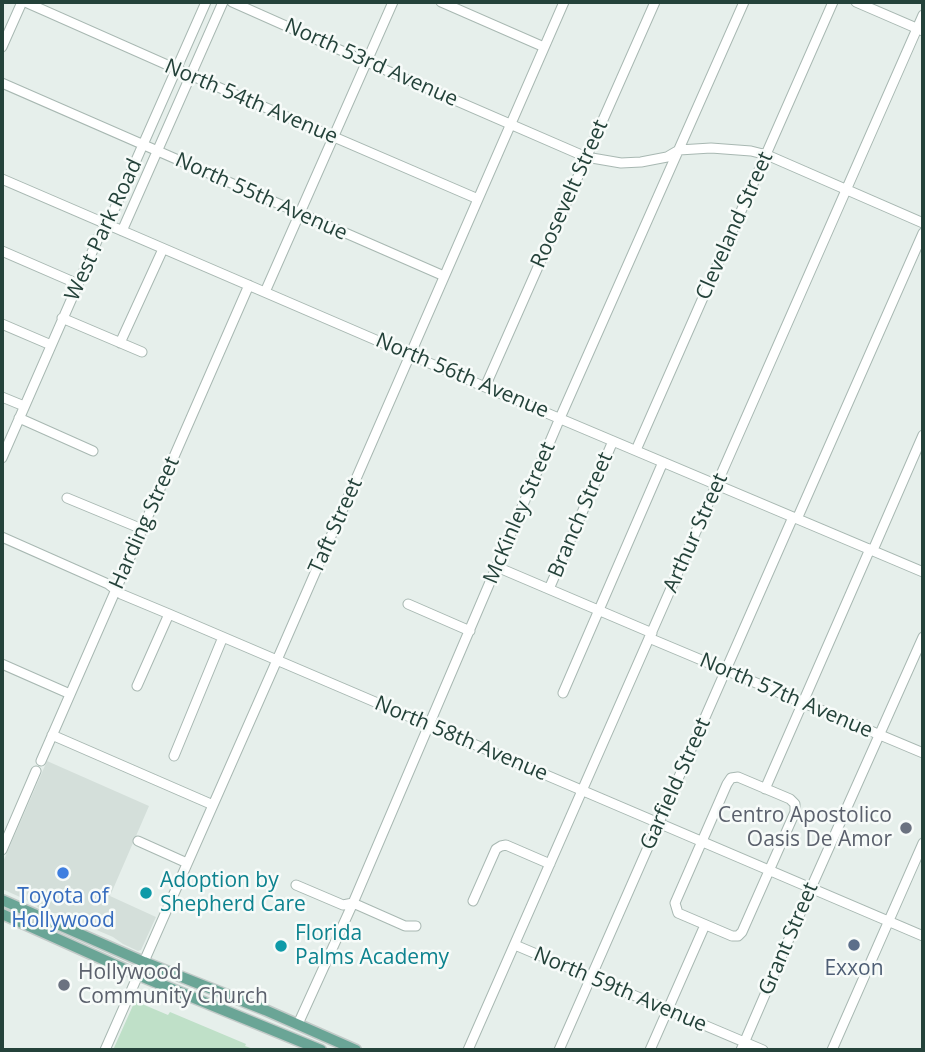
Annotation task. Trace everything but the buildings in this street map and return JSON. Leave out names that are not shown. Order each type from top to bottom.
[{"type":"main road","points":[[4,903],[356,1050]]},
{"type":"main road","points":[[2,914],[138,975],[321,1050]]},
{"type":"main road","points":[[278,1032],[290,1031],[298,1024]]},
{"type":"street","points":[[2,47],[23,2]]},
{"type":"street","name":"North 54th Avenue","points":[[23,2],[478,199]]},
{"type":"street","name":"West Park Road","points":[[2,458],[100,233],[144,145],[206,2]]},
{"type":"street","name":"West Park Road","points":[[122,232],[223,2]]},
{"type":"street","name":"North 53rd Avenue","points":[[232,2],[586,157],[621,163],[641,162],[667,156],[679,150],[734,148],[767,155],[923,223]]},
{"type":"street","points":[[265,292],[393,2]]},
{"type":"street","points":[[441,2],[544,47]]},
{"type":"street","name":"Taft Street","points":[[105,1050],[564,2]]},
{"type":"street","name":"Roosevelt Street","points":[[485,387],[655,2]]},
{"type":"street","name":"McKinley Street","points":[[298,1024],[353,903],[560,418],[744,2]]},
{"type":"street","name":"Cleveland Street","points":[[636,450],[833,2]]},
{"type":"street","points":[[856,2],[920,30]]},
{"type":"street","name":"Arthur Street","points":[[468,1050],[846,189],[920,30],[923,15]]},
{"type":"street","name":"North 55th Avenue","points":[[2,82],[444,276]]},
{"type":"street","name":"North 56th Avenue","points":[[2,179],[923,572]]},
{"type":"street","name":"Garfield Street","points":[[559,1050],[923,233]]},
{"type":"street","points":[[120,343],[163,249]]},
{"type":"street","points":[[2,251],[78,284]]},
{"type":"street","name":"Harding Street","points":[[41,761],[249,285]]},
{"type":"street","points":[[62,318],[142,352]]},
{"type":"street","points":[[2,324],[51,345]]},
{"type":"street","points":[[2,397],[24,406]]},
{"type":"street","points":[[19,418],[93,451]]},
{"type":"street","points":[[765,789],[923,435]]},
{"type":"street","name":"Branch Street","points":[[549,589],[613,441]]},
{"type":"street","points":[[563,693],[663,462]]},
{"type":"street","points":[[67,498],[142,529]]},
{"type":"street","name":"North 58th Avenue","points":[[2,537],[108,584],[121,594],[923,936]]},
{"type":"street","name":"North 57th Avenue","points":[[497,567],[599,610],[726,671],[923,753]]},
{"type":"street","points":[[408,604],[470,631]]},
{"type":"street","points":[[137,686],[169,614]]},
{"type":"street","points":[[174,756],[223,637]]},
{"type":"street","name":"Grant Street","points":[[743,1046],[923,637]]},
{"type":"street","points":[[2,664],[71,694]]},
{"type":"street","points":[[52,735],[213,805]]},
{"type":"street","points":[[2,850],[36,771]]},
{"type":"street","points":[[738,777],[765,789],[790,799],[795,804],[795,812],[741,933],[732,936],[678,913],[674,903],[727,783],[731,778],[738,777]]},
{"type":"street","points":[[138,841],[187,863]]},
{"type":"street","points":[[832,1050],[923,843]]},
{"type":"street","points":[[473,901],[496,849],[501,846],[506,845],[551,864]]},
{"type":"street","points":[[296,885],[343,905],[353,903],[405,926],[416,926]]},
{"type":"street","points":[[650,1050],[705,925]]},
{"type":"street","name":"North 59th Avenue","points":[[515,945],[667,1010],[743,1046],[763,1050]]},
{"type":"shaded area","points":[[47,761],[149,806],[110,896],[156,917],[141,950],[138,951],[57,913],[39,908],[2,889],[2,864]]},
{"type":"green space","points":[[135,1001],[168,1015],[170,1012],[256,1050],[113,1050]]},
{"type":"place","name":"Centro Apostolico Oasis De Amor","points":[[906,828]]},
{"type":"place","name":"Toyota of Hollywood","points":[[63,873]]},
{"type":"place","name":"Adoption by Shepherd Care","points":[[146,893]]},
{"type":"place","name":"Exxon","points":[[854,945]]},
{"type":"place","name":"Florida Palms Academy","points":[[281,946]]},
{"type":"place","name":"Hollywood Community Church","points":[[64,985]]}]
